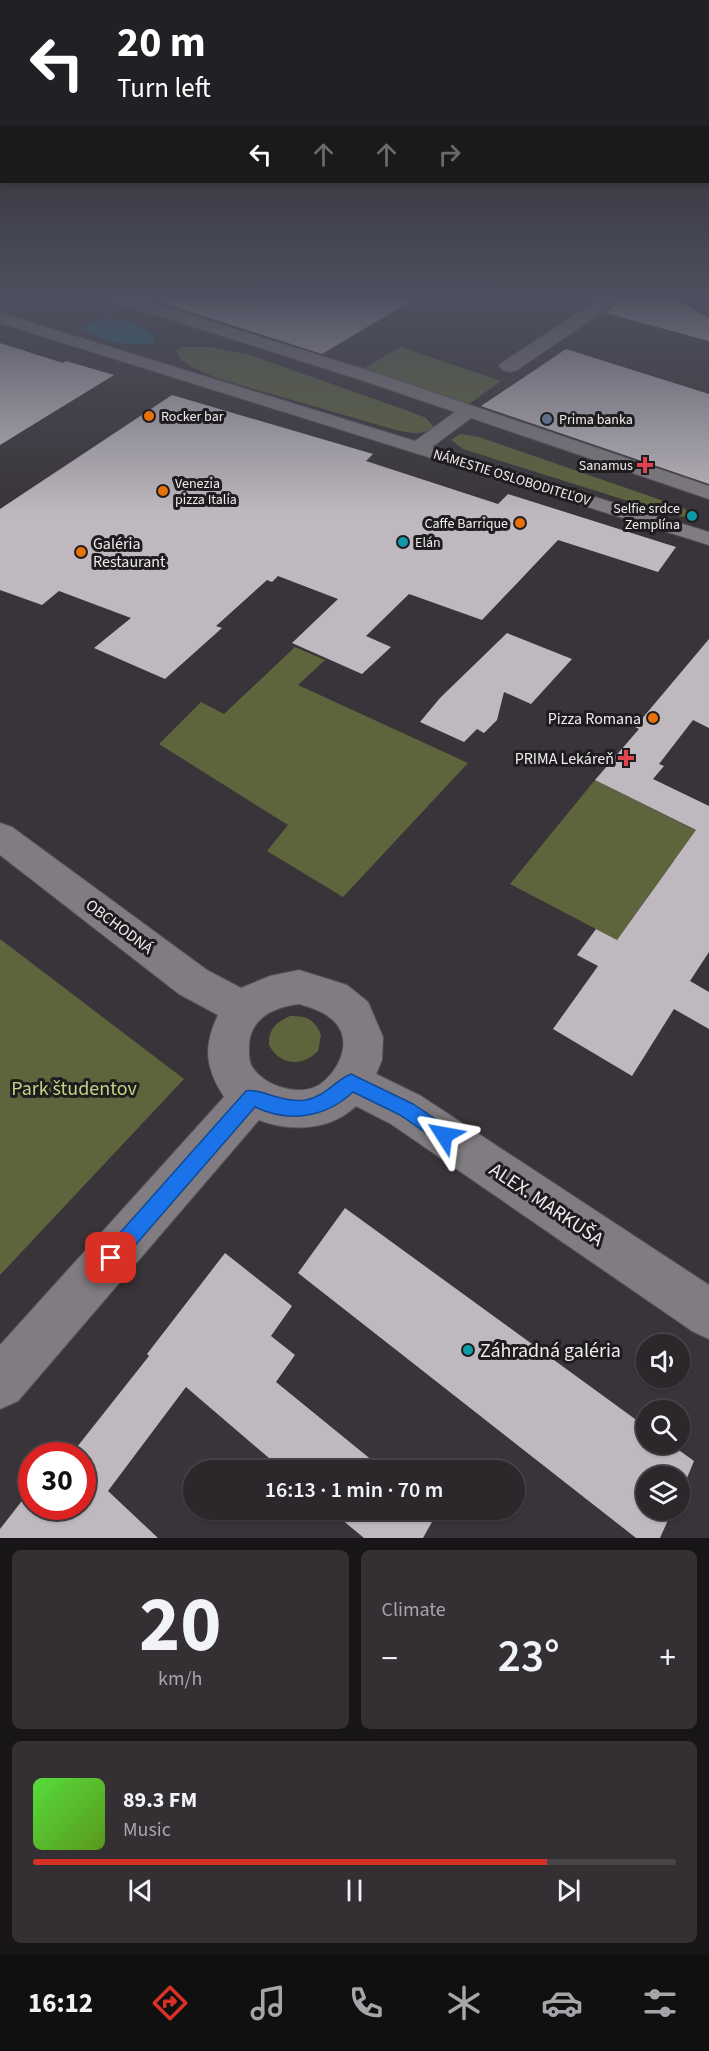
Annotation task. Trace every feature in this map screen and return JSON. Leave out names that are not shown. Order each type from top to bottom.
[{"type":"street","name":"NÁMESTIE OSLOBODITEĽOV","points":[[166,370],[709,539]]},
{"type":"street","points":[[340,370],[709,493]]},
{"type":"street","name":"NÁMESTIE OSLOBODITEĽOV","points":[[418,448],[468,411]]},
{"type":"street","name":"OBCHODNÁ","points":[[0,836],[193,982],[245,1009]]},
{"type":"street","points":[[298,987],[313,989],[340,1000],[359,1024],[364,1038],[364,1053],[360,1068],[351,1082],[338,1094],[322,1103],[305,1108],[286,1109],[268,1105],[252,1097],[232,1075],[228,1061],[229,1033],[245,1009],[269,993],[298,987]]},
{"type":"street","name":"ALEX. MARKUŠA","points":[[351,1082],[406,1110],[709,1314]]},
{"type":"street","points":[[0,1383],[252,1097]]},
{"type":"green space","points":[[198,370],[292,370],[426,418],[434,427],[420,433],[396,430],[216,378]]},
{"type":"green space","points":[[362,370],[468,370],[501,381],[466,406]]},
{"type":"green space","points":[[460,434],[479,437],[684,508],[688,513],[687,517],[676,516],[463,449],[451,440]]},
{"type":"green space","points":[[295,647],[325,660],[298,685],[468,763],[343,897],[267,851],[288,825],[159,744],[201,702],[224,714]]},
{"type":"green space","points":[[595,780],[709,837],[709,878],[674,860],[617,940],[510,884]]},
{"type":"green space","name":"Park študentov","points":[[0,939],[184,1079],[0,1275]]},
{"type":"green space","points":[[290,1016],[300,1016],[313,1022],[321,1035],[318,1051],[298,1062],[279,1057],[269,1045],[274,1027]]},
{"type":"building","points":[[0,370],[96,370],[114,375],[0,445]]},
{"type":"building","points":[[535,370],[632,370],[709,394],[709,484],[481,406]]},
{"type":"building","points":[[172,395],[373,454],[366,461],[498,504],[508,494],[676,547],[658,572],[558,540],[482,620],[409,594],[366,636],[391,647],[362,674],[292,643],[338,599],[278,576],[272,582],[267,580],[216,626],[222,628],[165,679],[94,648],[131,618],[59,591],[42,605],[0,590],[0,509]]},
{"type":"building","points":[[507,633],[572,659],[531,704],[504,692],[497,720],[484,733],[477,729],[464,742],[420,722],[440,698]]},
{"type":"building","points":[[709,639],[709,728],[693,720],[659,764],[664,766],[653,779],[709,806],[709,952],[690,981],[709,992],[709,1029],[674,1009],[632,1076],[553,1029],[598,966],[577,955],[596,929],[617,940],[696,830],[595,780],[639,729],[635,727]]},
{"type":"building","name":"Záhradná galéria","points":[[345,1208],[636,1420],[636,1454],[684,1454],[694,1461],[690,1471],[690,1466],[636,1466],[636,1520],[668,1520],[660,1538],[636,1538],[298,1273]]},
{"type":"building","points":[[225,1253],[292,1306],[271,1336],[295,1355],[276,1382],[372,1460],[271,1460],[186,1387],[108,1491],[158,1538],[0,1538],[0,1529],[18,1506],[18,1520],[96,1520],[96,1442],[81,1442],[149,1356],[147,1354]]},
{"type":"building","points":[[342,1520],[433,1520],[423,1538],[364,1538]]},
{"type":"place","name":"Rocker bar","points":[[149,416]]},
{"type":"place","name":"Prima banka","points":[[547,419]]},
{"type":"place","name":"Sanamus","points":[[645,465]]},
{"type":"place","name":"Venezia pizza Italia","points":[[163,491]]},
{"type":"place","name":"Selfie srdce Zemplína","points":[[692,516]]},
{"type":"place","name":"Caffe Barrique","points":[[520,523]]},
{"type":"place","name":"Elán","points":[[403,542]]},
{"type":"place","name":"Galéria Restaurant","points":[[81,552]]},
{"type":"place","name":"Pizza Romana","points":[[653,718]]},
{"type":"place","name":"PRIMA Lekáreň","points":[[626,758]]},
{"type":"place","name":"Záhradná galéria","points":[[468,1350]]},
{"type":"route","points":[[111,1258],[252,1097],[268,1105],[286,1109],[305,1108],[322,1103],[338,1094],[351,1082],[406,1110],[444,1135]]}]
